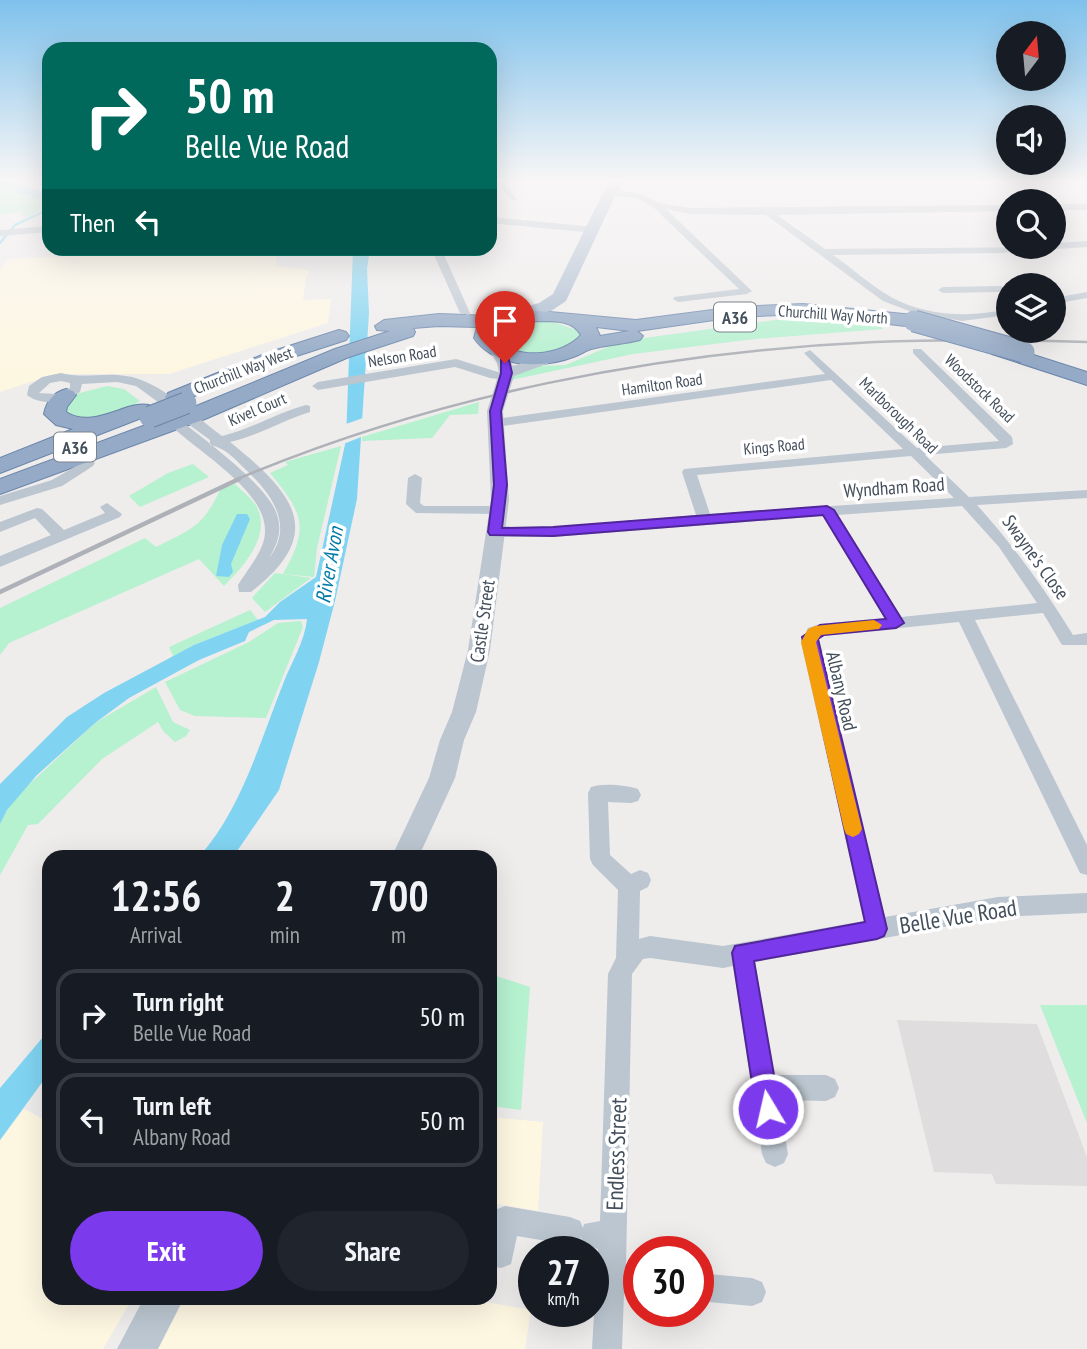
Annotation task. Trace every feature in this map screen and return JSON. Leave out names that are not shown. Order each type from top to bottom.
[{"type":"highway","name":"Churchill Way North","points":[[503,319],[542,315],[636,326],[749,311],[803,309],[859,313],[914,321],[1087,372]]},
{"type":"highway","name":"Churchill Way North","points":[[550,358],[583,345],[741,316],[800,314],[890,322],[999,350],[1087,379]]},
{"type":"highway","points":[[0,487],[341,345],[439,320],[503,319]]},
{"type":"highway","points":[[491,346],[485,331],[503,319]]},
{"type":"highway","points":[[573,319],[591,332],[583,345]]},
{"type":"highway","points":[[374,336],[430,329],[456,331],[516,356],[550,358]]},
{"type":"highway","points":[[71,389],[56,406],[55,414],[65,421],[107,421],[143,413]]},
{"type":"highway","points":[[0,460],[37,438],[43,426],[41,399]]},
{"type":"highway","name":"Churchill Way West","points":[[0,466],[143,413],[181,410]]},
{"type":"highway","name":"Churchill Way West","points":[[0,478],[143,413]]},
{"type":"main road","points":[[503,319],[545,307],[560,297],[589,242]]},
{"type":"main road","points":[[560,297],[562,309],[573,319]]},
{"type":"street","points":[[678,299],[747,291],[695,242]]},
{"type":"street","points":[[809,242],[887,299],[908,308],[955,317],[982,318],[996,315]]},
{"type":"street","points":[[823,252],[999,250],[1087,244]]},
{"type":"street","points":[[440,256],[465,313]]},
{"type":"street","points":[[943,290],[996,289]]},
{"type":"street","points":[[1066,299],[1087,295]]},
{"type":"street","points":[[491,346],[505,363],[506,375],[550,358]]},
{"type":"street","name":"Woodstock Road","points":[[910,451],[1006,444],[1005,437],[917,351]]},
{"type":"street","name":"Marlborough Road","points":[[810,353],[965,501]]},
{"type":"street","name":"Nelson Road","points":[[318,386],[456,363],[489,374],[506,375]]},
{"type":"street","name":"Castle Street","points":[[408,850],[442,778],[452,740],[470,693],[479,650],[500,485],[495,423],[497,399],[506,375]]},
{"type":"street","name":"Hamilton Road","points":[[495,423],[833,376]]},
{"type":"street","points":[[71,389],[61,377],[39,383],[32,392],[41,399],[71,389],[100,384],[130,388],[181,410],[222,441],[278,495],[289,520],[281,554],[268,572],[245,588],[271,542],[270,510],[248,484],[202,443],[181,410]]},
{"type":"street","name":"Kivel Court","points":[[202,443],[253,433],[274,419],[306,409]]},
{"type":"street","name":"Kings Road","points":[[704,519],[689,472],[910,451]]},
{"type":"street","points":[[0,501],[57,483],[88,463]]},
{"type":"street","name":"Wyndham Road","points":[[415,478],[413,504],[421,510],[553,532],[827,510],[1087,494]]},
{"type":"street","name":"Swayne's Close","points":[[965,501],[1014,557],[1068,641],[1087,639]]},
{"type":"street","points":[[0,562],[114,514],[107,507]]},
{"type":"street","points":[[827,510],[896,623],[1047,607]]},
{"type":"street","points":[[0,527],[37,512],[62,537]]},
{"type":"street","points":[[965,617],[1087,866]]},
{"type":"street","name":"Albany Road","points":[[877,929],[808,642],[814,632],[820,630],[896,623]]},
{"type":"street","name":"Endless Street","points":[[623,1278],[593,1234],[620,974],[626,959],[634,883],[600,859],[598,793],[631,795]]},
{"type":"street","name":"Belle Vue Road","points":[[626,959],[637,950],[650,947],[723,957],[1014,905],[1087,903]]},
{"type":"street","points":[[742,953],[775,1154]]},
{"type":"street","points":[[765,1087],[825,1087]]},
{"type":"street","points":[[497,1253],[500,1254],[505,1220],[593,1234]]},
{"type":"street","name":"Endless Street","points":[[607,1349],[623,1283]]},
{"type":"street","points":[[714,1288],[752,1292]]},
{"type":"street","points":[[137,1349],[161,1305]]},
{"type":"shaded area","points":[[75,256],[275,256],[277,267],[310,270],[306,277],[303,300],[331,299],[328,323],[169,374],[55,374],[0,392],[0,269],[9,259]]},
{"type":"shaded area","points":[[897,1020],[1037,1024],[1087,1157],[1087,1186],[996,1184],[992,1174],[934,1172]]},
{"type":"shaded area","points":[[24,1109],[42,1118],[42,1305],[129,1305],[103,1349],[0,1349],[0,1141]]},
{"type":"shaded area","points":[[497,1118],[543,1122],[538,1211],[497,1204]]},
{"type":"shaded area","points":[[497,1304],[518,1308],[518,1327],[528,1327],[525,1349],[152,1349],[178,1305]]},
{"type":"green space","points":[[529,320],[554,322],[582,332],[570,345],[542,354],[514,351],[494,340],[494,330],[501,325]]},
{"type":"green space","points":[[775,320],[811,320],[881,326],[883,329],[755,339],[633,354],[511,380],[514,374],[540,366],[566,365],[605,348],[637,339]]},
{"type":"green space","points":[[107,386],[124,389],[140,401],[136,403],[140,406],[93,420],[65,415],[64,404],[76,394]]},
{"type":"green space","points":[[479,402],[478,414],[450,415],[432,438],[362,441],[362,437]]},
{"type":"green space","points":[[341,446],[317,548],[314,577],[283,574],[297,544],[299,521],[290,499],[270,473],[288,465],[285,462]]},
{"type":"green space","points":[[193,464],[209,477],[140,507],[129,496],[168,473]]},
{"type":"green space","points":[[235,484],[255,504],[261,527],[254,549],[224,586],[199,559],[9,643],[0,655],[0,608],[145,538],[156,547],[179,536],[202,519],[221,488]]},
{"type":"green space","points":[[275,573],[311,578],[265,612],[252,598]]},
{"type":"green space","points":[[250,610],[258,620],[194,645],[174,658],[169,647]]},
{"type":"green space","points":[[301,621],[303,627],[266,718],[195,716],[180,710],[165,682],[249,642],[278,623]]},
{"type":"green space","points":[[156,687],[173,722],[190,730],[186,736],[175,742],[158,722],[102,759],[38,824],[28,825],[0,875],[0,824],[21,792],[95,723]]},
{"type":"green space","points":[[497,976],[530,987],[521,1110],[497,1107]]},
{"type":"green space","points":[[1040,1005],[1087,1005],[1087,1123]]},
{"type":"water","name":"River Avon","points":[[353,256],[369,256],[369,313],[357,499],[335,601],[279,790],[238,850],[205,850],[227,818],[248,775],[301,644],[307,619],[274,620],[249,632],[245,641],[199,660],[129,698],[95,723],[37,775],[7,810],[0,824],[0,784],[67,717],[104,693],[194,645],[265,617],[280,602],[316,577],[346,440]]},
{"type":"water","points":[[237,514],[247,514],[250,519],[231,564],[233,572],[229,577],[216,576],[222,545]]},
{"type":"water","points":[[42,1038],[42,1083],[0,1140],[0,1088]]},
{"type":"pier","points":[[366,417],[366,435],[341,445],[343,425]]},
{"type":"railway","points":[[235,480],[311,450],[389,424],[549,383],[630,368],[793,347],[875,342],[1087,342]]},
{"type":"railway","points":[[0,592],[239,479]]},
{"type":"slow traffic","points":[[853,829],[808,642],[809,637],[820,630],[874,625]]},
{"type":"route","points":[[505,363],[507,373],[501,385],[495,411],[500,499],[494,532],[553,532],[827,510],[896,623],[820,630],[809,637],[808,642],[877,929],[742,953],[768,1109]]}]
